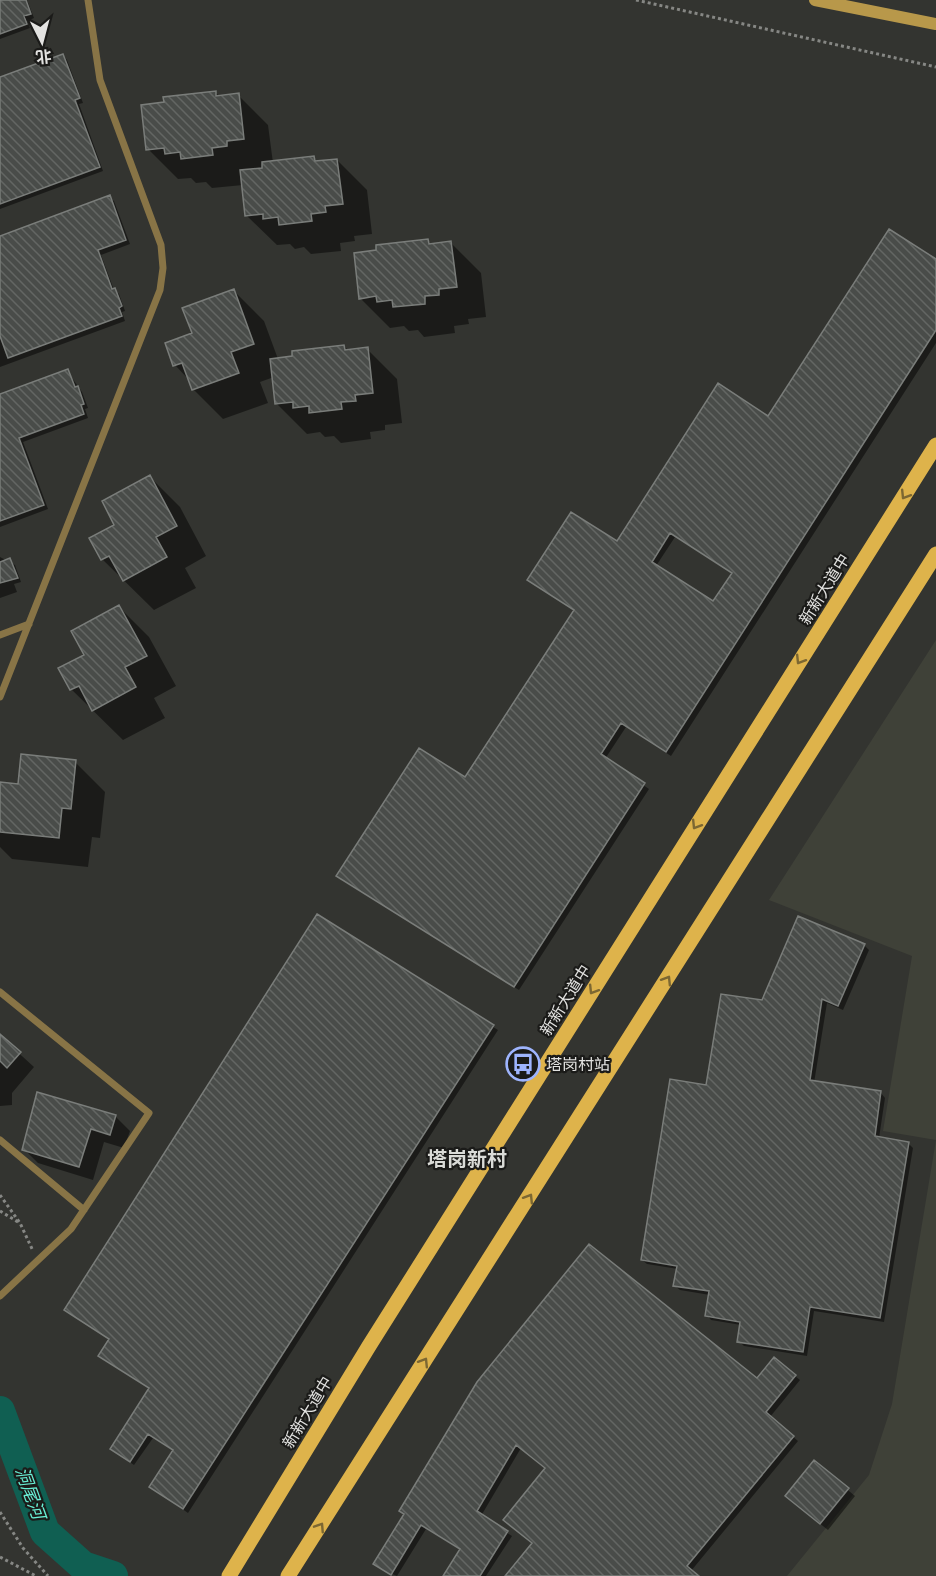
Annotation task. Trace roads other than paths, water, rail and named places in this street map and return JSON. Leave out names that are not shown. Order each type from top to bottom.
[{"type":"main road","name":"新新大道中","points":[[229,1576],[369,1346],[936,446]]},
{"type":"main road","points":[[288,1576],[936,554]]},
{"type":"street","points":[[814,0],[936,24]]},
{"type":"lane","points":[[0,697],[160,290],[163,268],[161,245],[100,80],[88,0]]},
{"type":"lane","points":[[0,635],[28,624]]},
{"type":"lane","points":[[0,992],[149,1113],[71,1229],[0,1296]]},
{"type":"lane","points":[[0,1140],[84,1210]]},
{"type":"waterway","name":"洞尾河","points":[[0,1411],[45,1532],[83,1566],[113,1576]]},
{"type":"place","name":"塔岗村站","points":[[523,1064]]},
{"type":"district","name":"塔岗新村","points":[[467,1159]]}]
